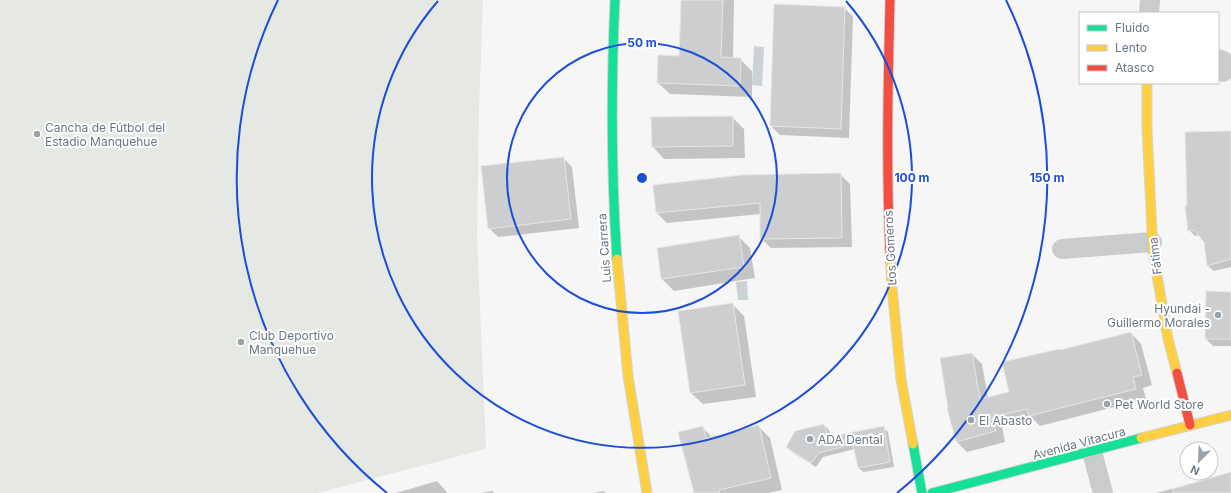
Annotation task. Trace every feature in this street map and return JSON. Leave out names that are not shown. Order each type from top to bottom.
[{"type":"street","name":"Luis Carrera","points":[[615,0],[611,110],[615,243],[626,360],[647,493]]},
{"type":"street","name":"Los Gomeros","points":[[890,0],[887,131],[888,201],[892,288],[901,379],[922,493]]},
{"type":"street","points":[[1149,12],[1150,0]]},
{"type":"street","name":"Fátima","points":[[1147,84],[1152,252],[1168,338],[1190,425]]},
{"type":"street","points":[[1062,248],[1152,242]]},
{"type":"street","name":"Avenida Vitacura","points":[[932,493],[963,490],[1092,452],[1231,415]]},
{"type":"street","points":[[1092,452],[1103,493]]},
{"type":"shaded area","name":"Club Deportivo Manquehue","points":[[0,0],[483,0],[477,235],[486,449],[317,493],[0,493]]},
{"type":"shaded area","points":[[754,46],[764,47],[762,86],[752,85]]},
{"type":"shaded area","points":[[747,281],[748,300],[738,300],[736,282]]},
{"type":"building","points":[[681,0],[723,0],[721,57],[741,58],[740,86],[657,83],[658,55],[679,56]]},
{"type":"building","points":[[774,4],[845,7],[841,129],[770,126]]},
{"type":"building","points":[[733,116],[733,146],[652,147],[651,117]]},
{"type":"building","points":[[1231,131],[1231,259],[1207,266],[1204,242],[1194,230],[1188,231],[1185,206],[1187,205],[1185,132]]},
{"type":"building","points":[[564,157],[571,219],[488,229],[481,166]]},
{"type":"building","points":[[841,173],[842,238],[760,239],[760,203],[656,213],[653,185],[742,175]]},
{"type":"building","points":[[739,235],[744,267],[661,279],[657,248]]},
{"type":"building","name":"Hyundai - Guillermo Morales","points":[[1206,291],[1231,292],[1231,339],[1205,339]]},
{"type":"building","points":[[733,303],[745,385],[690,393],[678,311]]},
{"type":"building","points":[[1131,332],[1142,375],[1133,377],[1136,389],[1029,416],[1027,409],[992,417],[996,431],[956,442],[947,408],[940,358],[972,353],[980,399],[1009,392],[1002,362],[1060,350]]},
{"type":"building","points":[[824,424],[828,437],[884,426],[890,462],[858,468],[853,444],[819,453],[811,463],[786,447],[795,431]]},
{"type":"building","points":[[759,425],[771,478],[719,490],[720,493],[694,493],[678,432],[703,426],[706,438]]},
{"type":"building","points":[[1231,472],[1231,493],[1173,493],[1172,489],[1200,481],[1219,481],[1219,475]]},
{"type":"traffic: fast","points":[[615,0],[612,129],[617,259]]},
{"type":"traffic: fast","points":[[932,493],[1141,438]]},
{"type":"traffic: fast","points":[[913,444],[922,493]]},
{"type":"traffic: slow","points":[[1147,84],[1147,128],[1153,252],[1168,339],[1177,373]]},
{"type":"traffic: slow","points":[[890,251],[901,379],[913,444]]},
{"type":"traffic: slow","points":[[617,259],[628,376],[647,493]]},
{"type":"traffic: slow","points":[[1141,438],[1231,415]]},
{"type":"traffic: jam","points":[[890,0],[888,94],[890,251]]},
{"type":"traffic: jam","points":[[1177,373],[1190,425]]},
{"type":"place","name":"Cancha de Fútbol del Estadio Manquehue","points":[[37,134]]},
{"type":"place","name":"Hyundai - Guillermo Morales","points":[[1218,315]]},
{"type":"place","name":"Club Deportivo Manquehue","points":[[241,342]]},
{"type":"place","name":"Pet World Store","points":[[1107,404]]},
{"type":"place","name":"El Abasto","points":[[971,420]]},
{"type":"place","name":"ADA Dental","points":[[810,439]]}]
